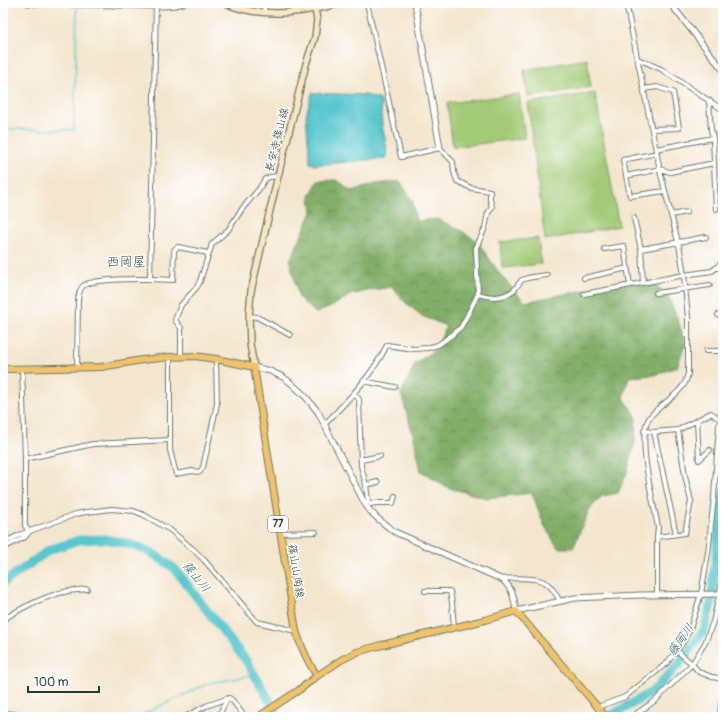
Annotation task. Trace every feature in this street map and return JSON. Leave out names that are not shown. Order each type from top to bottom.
[{"type":"main road","points":[[225,3],[234,7],[263,13],[285,13],[343,3]]},
{"type":"main road","name":"長安寺篠山線","points":[[254,367],[250,344],[249,316],[251,291],[306,64],[315,37],[317,20],[315,9]]},
{"type":"main road","points":[[3,368],[100,367],[142,360],[181,356],[216,359],[254,367]]},
{"type":"main road","name":"篠山山南線","points":[[254,367],[296,631],[305,656],[317,676]]},
{"type":"main road","points":[[258,717],[341,660],[357,652],[516,611],[606,717]]},
{"type":"street","points":[[28,3],[156,5],[175,5],[184,3]]},
{"type":"street","points":[[263,13],[266,3]]},
{"type":"street","points":[[306,3],[315,9]]},
{"type":"street","points":[[367,3],[401,157],[440,148]]},
{"type":"street","points":[[324,424],[354,394],[380,359],[387,345],[414,349],[438,345],[461,327],[478,294],[476,248],[485,228],[488,213],[492,207],[490,191],[471,188],[457,181],[453,162],[440,148],[415,3]]},
{"type":"street","points":[[626,3],[660,169],[678,242],[684,275],[688,318],[688,374],[685,382],[675,395],[648,418],[644,431],[645,463],[658,527],[657,595]]},
{"type":"street","points":[[670,3],[723,70]]},
{"type":"street","points":[[150,279],[156,5]]},
{"type":"street","points":[[638,59],[661,69],[723,110]]},
{"type":"street","points":[[644,89],[657,87],[674,92],[679,128],[652,129]]},
{"type":"street","points":[[709,100],[713,138],[716,209]]},
{"type":"street","points":[[665,191],[630,196],[623,160],[713,138]]},
{"type":"street","points":[[626,176],[660,169],[670,172],[714,163]]},
{"type":"street","points":[[181,356],[181,328],[175,320],[181,305],[197,287],[200,281],[208,252],[212,244],[228,230],[265,179],[278,176]]},
{"type":"street","points":[[671,214],[687,212]]},
{"type":"street","points":[[634,218],[641,249],[643,282]]},
{"type":"street","points":[[641,249],[706,237]]},
{"type":"street","points":[[604,249],[624,246],[630,285]]},
{"type":"street","points":[[77,368],[78,300],[79,291],[84,285],[90,282],[105,280],[173,280],[175,249],[178,248],[208,252]]},
{"type":"street","points":[[584,294],[643,282],[712,272],[723,261]]},
{"type":"street","points":[[584,278],[628,268]]},
{"type":"street","points":[[716,268],[723,268]]},
{"type":"street","points":[[478,294],[488,297],[502,297],[515,289],[522,280],[535,276],[547,275]]},
{"type":"street","points":[[656,293],[710,285]]},
{"type":"street","points":[[718,315],[723,316]]},
{"type":"street","points":[[249,316],[257,317],[290,334]]},
{"type":"street","points":[[706,351],[723,351]]},
{"type":"street","points":[[170,357],[170,450],[176,474],[192,471],[200,472],[203,467],[217,404],[216,359]]},
{"type":"street","points":[[254,367],[270,371],[283,377],[305,396],[318,412],[368,508],[380,522],[395,532],[502,579],[509,586],[514,595],[516,611],[576,598],[720,594]]},
{"type":"street","points":[[22,368],[25,458],[25,526],[29,531]]},
{"type":"street","points":[[363,381],[395,387]]},
{"type":"street","points":[[354,394],[359,398],[361,466],[366,485],[366,502]]},
{"type":"street","points":[[599,709],[625,697],[666,663],[677,651],[690,629],[703,594],[709,546],[720,419],[723,402]]},
{"type":"street","points":[[644,431],[654,432],[678,430],[711,414],[720,419]]},
{"type":"street","points":[[697,421],[699,460],[710,450]]},
{"type":"street","points":[[657,537],[685,533],[691,501],[685,476],[678,430]]},
{"type":"street","points":[[654,432],[676,534]]},
{"type":"street","points":[[25,458],[93,444],[170,440]]},
{"type":"street","points":[[361,460],[380,456]]},
{"type":"street","points":[[366,485],[378,482]]},
{"type":"street","points":[[366,502],[371,504],[393,503],[394,496]]},
{"type":"street","points":[[3,542],[76,514],[112,509],[134,511],[170,530],[194,550],[257,622],[296,631]]},
{"type":"street","points":[[3,548],[25,537],[29,531]]},
{"type":"street","points":[[280,533],[316,532]]},
{"type":"street","points":[[502,579],[513,578],[545,581],[560,601]]},
{"type":"street","points":[[632,717],[656,700],[691,663],[705,643],[713,622],[723,578]]},
{"type":"street","points":[[3,620],[47,597],[67,591],[87,589]]},
{"type":"street","points":[[425,591],[450,591],[454,627]]},
{"type":"street","points":[[716,609],[723,616]]},
{"type":"street","points":[[677,651],[699,672],[723,679]]},
{"type":"street","points":[[720,717],[723,684]]},
{"type":"street","points":[[185,717],[206,706],[227,699],[232,700],[245,717]]},
{"type":"street","points":[[218,717],[227,699]]},
{"type":"street","points":[[3,713],[48,717]]},
{"type":"green space","points":[[587,59],[591,87],[528,97],[524,70]]},
{"type":"green space","points":[[595,93],[619,226],[545,240],[528,103]]},
{"type":"green space","points":[[519,94],[525,138],[453,147],[447,103]]},
{"type":"green space","points":[[337,180],[352,191],[376,184],[400,181],[413,202],[416,221],[437,219],[460,230],[477,241],[502,277],[525,302],[604,287],[626,280],[652,282],[668,296],[678,320],[685,344],[677,367],[654,375],[629,377],[623,397],[636,416],[635,442],[627,473],[618,493],[602,496],[589,510],[573,548],[558,548],[544,525],[532,493],[487,498],[449,488],[421,471],[414,438],[401,394],[415,364],[437,348],[446,326],[422,316],[405,302],[392,287],[350,295],[333,306],[316,313],[299,298],[290,261],[312,212],[310,196],[318,181]]},
{"type":"green space","points":[[538,238],[541,264],[502,268],[500,242]]},
{"type":"water","points":[[312,93],[366,95],[381,100],[382,125],[386,143],[387,158],[315,165],[310,163],[306,115]]},
{"type":"waterway","points":[[3,129],[74,129],[77,9]]},
{"type":"waterway","name":"藤岡川","points":[[606,717],[616,713],[652,692],[678,665],[704,630],[711,604],[723,493]]},
{"type":"waterway","name":"篠山川","points":[[3,583],[49,550],[79,540],[104,539],[126,543],[149,551],[174,568],[247,662],[279,717]]},
{"type":"waterway","points":[[137,717],[209,683],[254,674]]},
{"type":"district","name":"西岡屋","points":[[126,262]]}]
